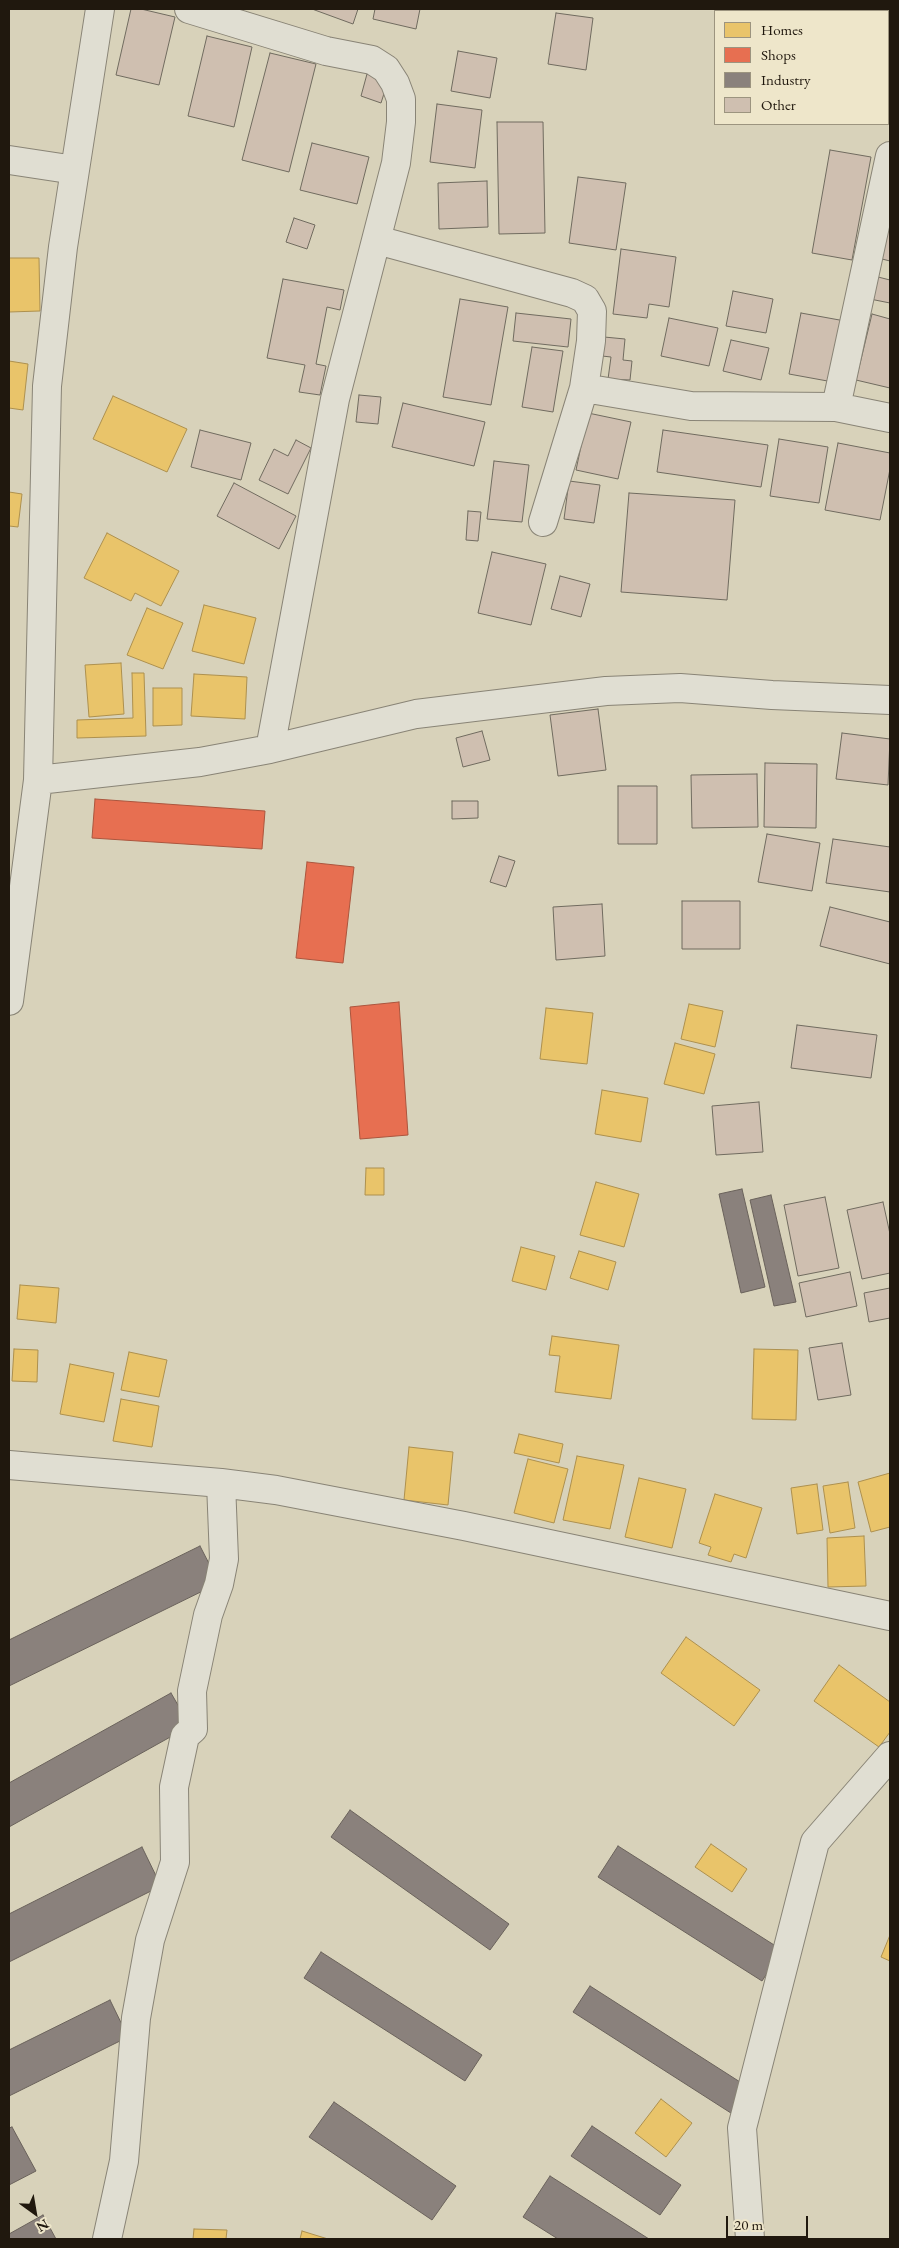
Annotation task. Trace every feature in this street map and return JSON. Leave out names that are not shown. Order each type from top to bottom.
[{"type":"street","points":[[9,1001],[38,780],[46,386],[63,247],[100,9]]},
{"type":"street","points":[[189,9],[326,51],[372,60],[386,69],[395,83],[401,99],[401,122],[396,163],[335,399],[270,749]]},
{"type":"street","points":[[836,407],[890,156]]},
{"type":"street","points":[[9,160],[75,170]]},
{"type":"street","points":[[377,240],[572,293],[584,299],[592,311],[592,326],[584,388],[543,522]]},
{"type":"street","points":[[584,388],[691,406],[836,407],[890,418]]},
{"type":"street","points":[[38,780],[200,762],[270,749],[416,714],[606,691],[680,688],[772,695],[890,700]]},
{"type":"street","points":[[9,1465],[222,1483],[276,1490],[464,1526],[890,1616]]},
{"type":"street","points":[[107,2239],[124,2161],[136,2018],[144,1969],[150,1940],[175,1862],[174,1788],[185,1736],[193,1729],[192,1691],[208,1615],[219,1584],[224,1559],[222,1483]]},
{"type":"street","points":[[750,2239],[742,2128],[815,1842],[890,1756]]},
{"type":"building: Homes","points":[[9,258],[39,258],[40,311],[9,312]]},
{"type":"building: Homes","points":[[9,361],[28,364],[23,410],[9,408]]},
{"type":"building: Homes","points":[[113,396],[187,429],[167,472],[93,439]]},
{"type":"building: Homes","points":[[9,492],[22,494],[18,527],[9,526]]},
{"type":"building: Homes","points":[[107,533],[179,571],[161,606],[135,593],[131,601],[84,578]]},
{"type":"building: Homes","points":[[204,605],[256,618],[244,664],[192,651]]},
{"type":"building: Homes","points":[[147,608],[183,623],[163,669],[127,655]]},
{"type":"building: Homes","points":[[121,663],[124,714],[89,717],[85,665]]},
{"type":"building: Homes","points":[[132,673],[144,673],[146,736],[77,738],[77,720],[133,718]]},
{"type":"building: Homes","points":[[194,674],[247,677],[245,719],[191,716]]},
{"type":"building: Homes","points":[[153,688],[182,688],[182,725],[153,726]]},
{"type":"building: Homes","points":[[689,1004],[723,1011],[715,1047],[681,1039]]},
{"type":"building: Homes","points":[[546,1008],[593,1013],[587,1064],[540,1059]]},
{"type":"building: Homes","points":[[675,1043],[715,1054],[704,1094],[664,1084]]},
{"type":"building: Homes","points":[[602,1090],[648,1098],[641,1142],[595,1134]]},
{"type":"building: Homes","points":[[366,1168],[384,1168],[384,1195],[365,1195]]},
{"type":"building: Homes","points":[[596,1182],[639,1194],[624,1247],[580,1235]]},
{"type":"building: Homes","points":[[521,1247],[555,1256],[546,1290],[512,1281]]},
{"type":"building: Homes","points":[[579,1251],[616,1262],[608,1290],[570,1278]]},
{"type":"building: Homes","points":[[20,1285],[59,1288],[56,1323],[17,1319]]},
{"type":"building: Homes","points":[[552,1336],[619,1345],[611,1399],[555,1392],[560,1356],[549,1355]]},
{"type":"building: Homes","points":[[14,1349],[38,1350],[37,1382],[12,1381]]},
{"type":"building: Homes","points":[[754,1349],[798,1350],[796,1420],[752,1419]]},
{"type":"building: Homes","points":[[129,1352],[167,1360],[159,1397],[121,1390]]},
{"type":"building: Homes","points":[[70,1364],[114,1373],[104,1422],[60,1414]]},
{"type":"building: Homes","points":[[121,1399],[159,1406],[152,1447],[113,1441]]},
{"type":"building: Homes","points":[[519,1434],[563,1444],[559,1463],[514,1453]]},
{"type":"building: Homes","points":[[409,1447],[453,1452],[448,1505],[404,1500]]},
{"type":"building: Homes","points":[[577,1456],[624,1465],[610,1529],[563,1520]]},
{"type":"building: Homes","points":[[528,1459],[568,1469],[554,1523],[514,1513]]},
{"type":"building: Homes","points":[[890,1473],[890,1527],[871,1532],[858,1482]]},
{"type":"building: Homes","points":[[639,1478],[686,1489],[672,1548],[625,1537]]},
{"type":"building: Homes","points":[[848,1482],[855,1528],[830,1533],[823,1486]]},
{"type":"building: Homes","points":[[817,1484],[823,1530],[797,1534],[791,1488]]},
{"type":"building: Homes","points":[[715,1494],[762,1508],[746,1558],[734,1554],[731,1562],[708,1555],[711,1547],[699,1543]]},
{"type":"building: Homes","points":[[864,1536],[866,1586],[828,1587],[827,1538]]},
{"type":"building: Homes","points":[[686,1637],[760,1690],[734,1726],[661,1673]]},
{"type":"building: Homes","points":[[839,1665],[890,1702],[890,1732],[879,1747],[814,1701]]},
{"type":"building: Homes","points":[[711,1844],[747,1869],[732,1892],[695,1867]]},
{"type":"building: Homes","points":[[890,1935],[890,1961],[881,1957]]},
{"type":"building: Homes","points":[[661,2099],[692,2123],[666,2157],[635,2133]]},
{"type":"building: Homes","points":[[194,2229],[227,2230],[226,2239],[193,2239]]},
{"type":"building: Homes","points":[[302,2231],[328,2239],[300,2239]]},
{"type":"building: Shops","points":[[95,799],[265,811],[262,849],[92,838]]},
{"type":"building: Shops","points":[[307,862],[354,867],[343,963],[296,958]]},
{"type":"building: Shops","points":[[399,1002],[408,1135],[360,1139],[350,1007]]},
{"type":"building: Industry","points":[[742,1189],[765,1287],[741,1293],[719,1194]]},
{"type":"building: Industry","points":[[771,1195],[796,1302],[774,1306],[750,1200]]},
{"type":"building: Industry","points":[[200,1546],[219,1583],[9,1686],[9,1640]]},
{"type":"building: Industry","points":[[171,1693],[190,1726],[9,1827],[9,1783]]},
{"type":"building: Industry","points":[[350,1810],[509,1924],[490,1950],[331,1837]]},
{"type":"building: Industry","points":[[618,1846],[782,1950],[762,1981],[598,1877]]},
{"type":"building: Industry","points":[[142,1847],[161,1886],[9,1962],[9,1914]]},
{"type":"building: Industry","points":[[321,1952],[482,2055],[465,2081],[304,1978]]},
{"type":"building: Industry","points":[[590,1986],[751,2089],[734,2115],[573,2012]]},
{"type":"building: Industry","points":[[110,2000],[128,2037],[9,2096],[9,2050]]},
{"type":"building: Industry","points":[[334,2102],[456,2186],[432,2220],[309,2137]]},
{"type":"building: Industry","points":[[592,2126],[681,2185],[660,2215],[571,2156]]},
{"type":"building: Industry","points":[[12,2127],[36,2171],[9,2185],[9,2128]]},
{"type":"building: Industry","points":[[550,2176],[649,2239],[558,2239],[523,2217]]},
{"type":"building: Industry","points":[[43,2215],[56,2239],[9,2239],[9,2234]]},
{"type":"building: Other","points":[[131,9],[141,9],[175,17],[159,85],[116,75]]},
{"type":"building: Other","points":[[312,9],[358,9],[353,24]]},
{"type":"building: Other","points":[[375,9],[420,9],[416,29],[373,19]]},
{"type":"building: Other","points":[[556,13],[593,18],[586,70],[548,64]]},
{"type":"building: Other","points":[[207,36],[252,47],[234,127],[188,116]]},
{"type":"building: Other","points":[[458,51],[497,58],[490,98],[451,91]]},
{"type":"building: Other","points":[[270,53],[316,64],[289,172],[242,160]]},
{"type":"building: Other","points":[[367,74],[388,81],[381,103],[361,96]]},
{"type":"building: Other","points":[[437,104],[482,110],[475,168],[430,162]]},
{"type":"building: Other","points":[[497,122],[543,122],[545,233],[499,234]]},
{"type":"building: Other","points":[[312,143],[369,157],[357,204],[300,190]]},
{"type":"building: Other","points":[[830,150],[871,157],[852,260],[812,253]]},
{"type":"building: Other","points":[[578,177],[626,183],[616,250],[569,243]]},
{"type":"building: Other","points":[[487,181],[488,227],[439,229],[438,183]]},
{"type":"building: Other","points":[[890,196],[890,261],[878,258]]},
{"type":"building: Other","points":[[294,218],[315,225],[307,249],[286,242]]},
{"type":"building: Other","points":[[621,249],[676,257],[669,307],[649,304],[647,318],[613,314]]},
{"type":"building: Other","points":[[870,275],[890,280],[890,303],[865,298]]},
{"type":"building: Other","points":[[283,279],[344,290],[340,310],[327,307],[316,364],[326,366],[320,395],[299,392],[305,365],[267,358]]},
{"type":"building: Other","points":[[733,291],[773,299],[766,333],[726,326]]},
{"type":"building: Other","points":[[460,299],[508,307],[491,405],[443,397]]},
{"type":"building: Other","points":[[516,313],[571,319],[568,347],[513,341]]},
{"type":"building: Other","points":[[801,313],[845,321],[833,382],[789,374]]},
{"type":"building: Other","points":[[872,314],[890,319],[890,388],[856,380]]},
{"type":"building: Other","points":[[669,318],[718,328],[709,366],[661,356]]},
{"type":"building: Other","points":[[604,337],[625,339],[623,360],[632,361],[630,380],[608,379],[611,357],[602,356]]},
{"type":"building: Other","points":[[731,340],[769,348],[761,380],[723,371]]},
{"type":"building: Other","points":[[532,347],[563,351],[553,412],[522,407]]},
{"type":"building: Other","points":[[359,395],[381,397],[378,424],[356,422]]},
{"type":"building: Other","points":[[403,403],[485,422],[474,466],[392,447]]},
{"type":"building: Other","points":[[588,413],[631,422],[618,479],[576,470]]},
{"type":"building: Other","points":[[200,430],[251,443],[241,480],[191,467]]},
{"type":"building: Other","points":[[663,430],[768,445],[761,487],[657,472]]},
{"type":"building: Other","points":[[779,439],[828,447],[819,503],[770,496]]},
{"type":"building: Other","points":[[296,440],[311,448],[288,494],[259,480],[274,449],[288,456]]},
{"type":"building: Other","points":[[838,443],[890,453],[890,469],[880,520],[825,510]]},
{"type":"building: Other","points":[[494,461],[529,465],[522,522],[487,519]]},
{"type":"building: Other","points":[[569,481],[600,485],[594,523],[564,519]]},
{"type":"building: Other","points":[[234,483],[296,516],[279,549],[217,516]]},
{"type":"building: Other","points":[[629,493],[735,500],[727,600],[621,592]]},
{"type":"building: Other","points":[[468,511],[481,512],[478,541],[466,540]]},
{"type":"building: Other","points":[[492,552],[546,564],[531,625],[478,613]]},
{"type":"building: Other","points":[[560,576],[590,584],[581,617],[551,609]]},
{"type":"building: Other","points":[[598,709],[606,770],[558,776],[550,715]]},
{"type":"building: Other","points":[[482,731],[490,760],[463,767],[456,738]]},
{"type":"building: Other","points":[[842,733],[890,739],[888,785],[836,779]]},
{"type":"building: Other","points":[[765,763],[817,764],[816,828],[764,827]]},
{"type":"building: Other","points":[[757,774],[758,827],[692,828],[691,775]]},
{"type":"building: Other","points":[[618,786],[657,786],[657,844],[618,844]]},
{"type":"building: Other","points":[[452,801],[478,801],[478,818],[452,819]]},
{"type":"building: Other","points":[[767,834],[820,843],[812,891],[758,882]]},
{"type":"building: Other","points":[[833,839],[890,847],[890,892],[826,883]]},
{"type":"building: Other","points":[[499,856],[515,861],[506,887],[490,882]]},
{"type":"building: Other","points":[[682,901],[740,901],[740,949],[682,949]]},
{"type":"building: Other","points":[[602,904],[605,956],[556,960],[553,907]]},
{"type":"building: Other","points":[[830,907],[890,922],[890,964],[820,946]]},
{"type":"building: Other","points":[[797,1025],[877,1035],[871,1078],[791,1068]]},
{"type":"building: Other","points":[[759,1102],[763,1152],[716,1155],[712,1106]]},
{"type":"building: Other","points":[[825,1197],[839,1268],[798,1276],[784,1205]]},
{"type":"building: Other","points":[[883,1202],[890,1234],[890,1273],[862,1279],[847,1210]]},
{"type":"building: Other","points":[[850,1272],[857,1306],[806,1317],[799,1283]]},
{"type":"building: Other","points":[[890,1288],[890,1318],[869,1322],[864,1293]]},
{"type":"building: Other","points":[[842,1343],[851,1395],[818,1400],[809,1348]]}]
